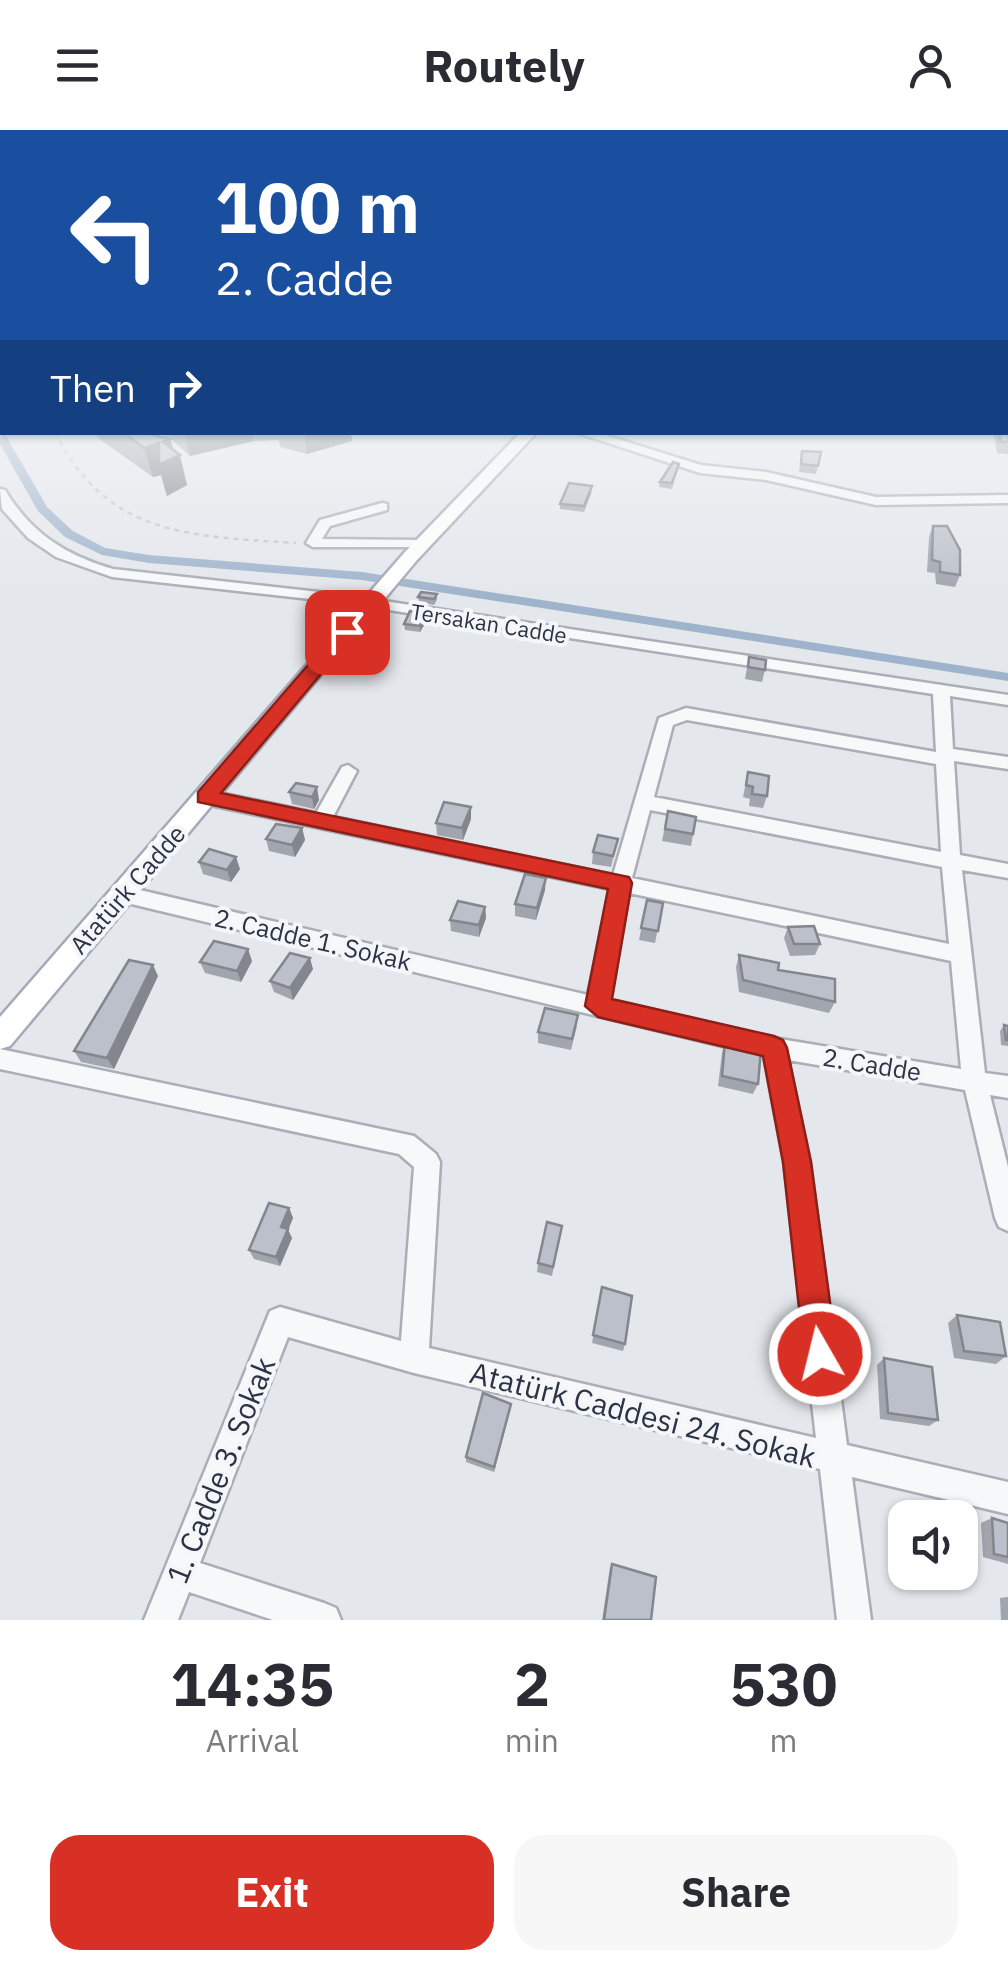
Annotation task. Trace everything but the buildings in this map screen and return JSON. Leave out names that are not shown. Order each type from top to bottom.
[{"type":"main road","name":"Atatürk Cadde","points":[[0,1037],[416,550],[505,458]]},
{"type":"street","points":[[663,458],[700,469],[766,476],[876,502],[1008,499]]},
{"type":"street","name":"Tersakan Cadde","points":[[0,493],[7,509],[39,544],[76,564],[166,581],[294,592],[1008,700]]},
{"type":"street","points":[[382,507],[324,522],[313,544],[416,550]]},
{"type":"street","points":[[941,691],[958,954],[974,1080],[1008,1218]]},
{"type":"street","points":[[598,1006],[621,883],[665,722],[686,714],[1008,763]]},
{"type":"street","points":[[320,824],[348,771]]},
{"type":"street","points":[[205,797],[958,954]]},
{"type":"street","points":[[644,802],[1008,871]]},
{"type":"street","name":"2. Cadde 1. Sokak","points":[[123,894],[503,984]]},
{"type":"street","name":"2. Cadde","points":[[503,984],[774,1048],[1008,1087]]},
{"type":"street","points":[[774,1048],[797,1162],[854,1620]]},
{"type":"street","points":[[0,1059],[405,1144],[427,1162],[414,1359]]},
{"type":"street","name":"Atatürk Caddesi 24. Sokak","points":[[280,1321],[414,1359],[1008,1498]]},
{"type":"street","name":"1. Cadde 3. Sokak","points":[[161,1620],[280,1321]]},
{"type":"street","points":[[180,1573],[324,1620]]},
{"type":"path","points":[[63,458],[67,467],[123,513],[202,537],[313,544]]},
{"type":"waterway","points":[[13,458],[42,509],[69,534],[102,551],[149,559],[362,576],[1008,677]]},
{"type":"route","points":[[347,632],[205,797],[320,824],[621,883],[598,1006],[774,1048],[797,1162],[820,1354]]}]
